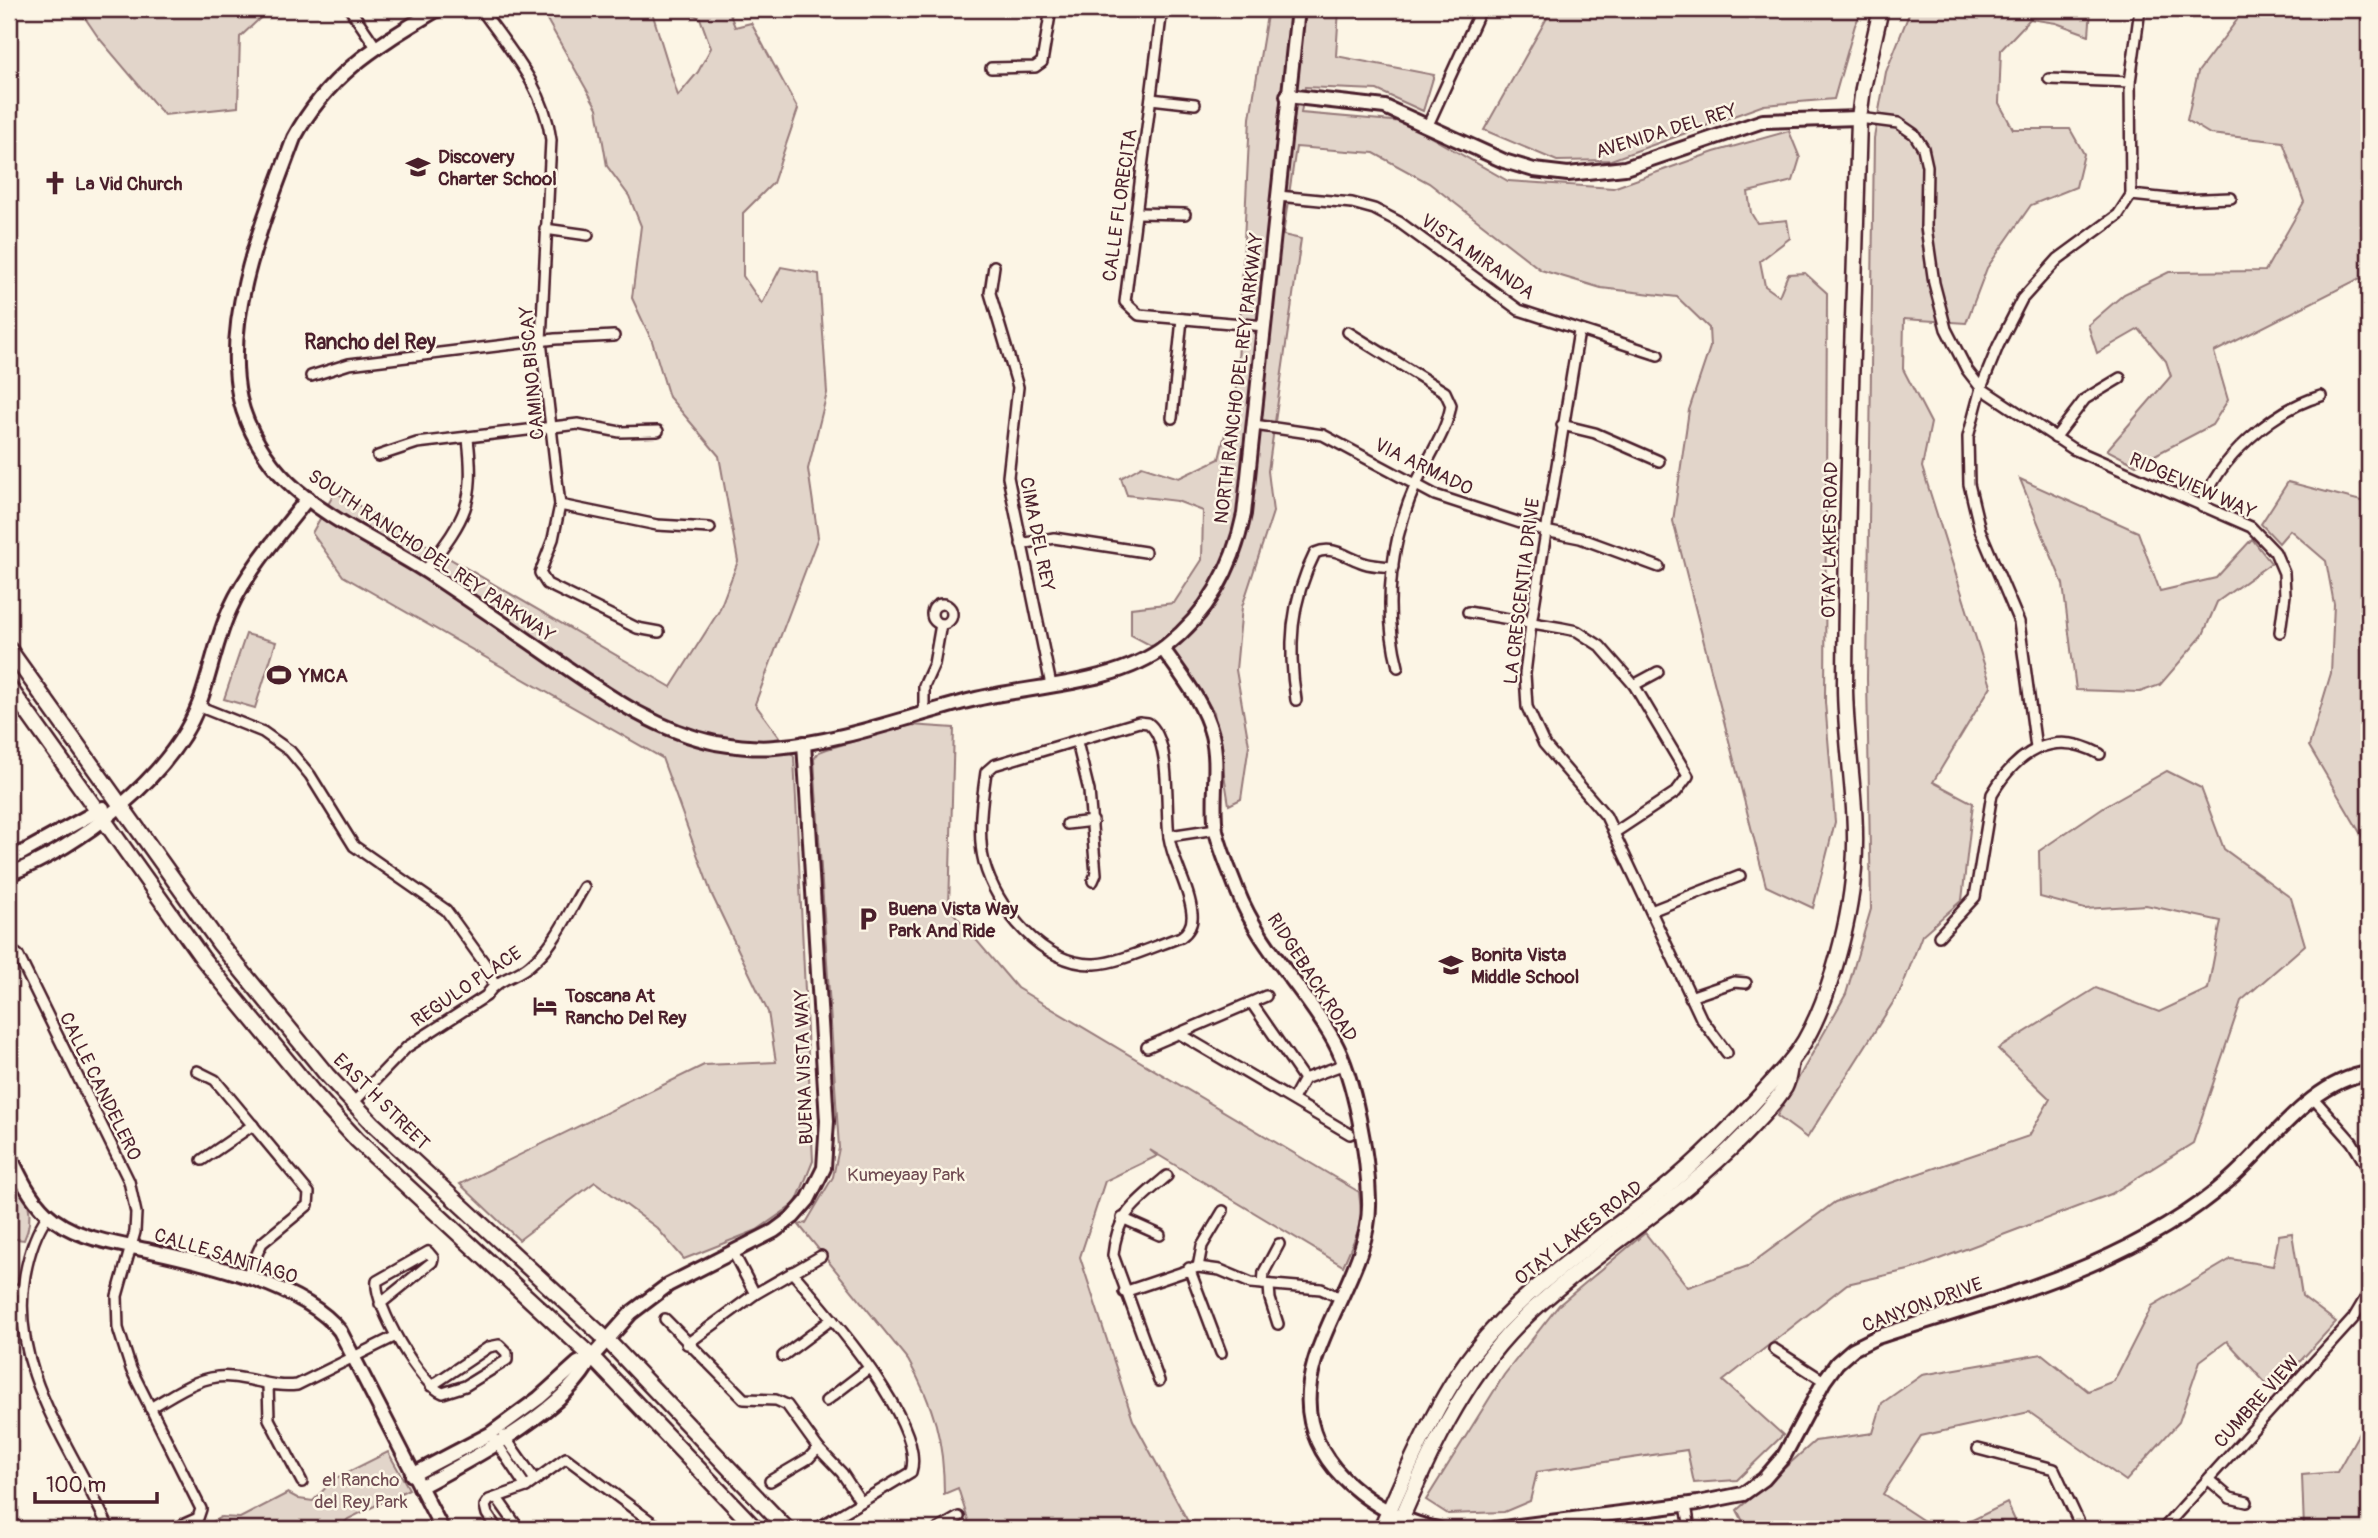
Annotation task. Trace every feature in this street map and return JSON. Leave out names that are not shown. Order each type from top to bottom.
[{"type":"main road","name":"OTAY LAKES ROAD","points":[[1381,1529],[1396,1520],[1483,1364],[1517,1325],[1559,1286],[1674,1199],[1719,1160],[1786,1086],[1791,1062],[1814,1022],[1834,967],[1849,911],[1854,868],[1855,834],[1845,690],[1859,118],[1881,9]]},
{"type":"main road","name":"EAST H STREET","points":[[9,649],[250,983],[373,1124],[608,1340],[787,1529]]},
{"type":"main road","points":[[9,687],[203,959],[312,1091],[357,1140],[592,1357],[756,1529]]},
{"type":"street","points":[[350,9],[376,47]]},
{"type":"street","name":"SOUTH RANCHO DEL REY PARKWAY","points":[[439,9],[345,69],[325,90],[294,138],[239,309],[233,343],[241,401],[250,429],[287,481],[308,498],[425,571],[623,706],[659,725],[718,743],[772,748],[804,743]]},
{"type":"street","name":"CAMINO BISCAY","points":[[481,9],[530,79],[549,121],[551,140],[541,341],[560,505],[553,539],[540,566],[542,579],[637,628],[659,632]]},
{"type":"street","points":[[991,68],[1035,67],[1042,62],[1051,9]]},
{"type":"street","name":"CALLE FLORECITA","points":[[1162,9],[1125,302],[1139,315],[1265,326]]},
{"type":"street","name":"NORTH RANCHO DEL REY PARKWAY","points":[[804,743],[924,713],[1118,671],[1163,649],[1201,612],[1224,577],[1242,524],[1298,9]]},
{"type":"street","points":[[1429,125],[1481,9]]},
{"type":"street","points":[[2036,748],[2019,622],[1980,530],[1969,484],[1968,437],[1981,388],[1998,346],[2022,299],[2058,260],[2118,215],[2131,195],[2130,82],[2140,9]]},
{"type":"street","points":[[2049,79],[2130,82]]},
{"type":"street","name":"AVENIDA DEL REY","points":[[1287,96],[1385,107],[1521,167],[1548,173],[1584,175],[1625,168],[1763,121],[1859,118]]},
{"type":"street","points":[[1151,99],[1195,104]]},
{"type":"street","name":"RIDGEVIEW WAY","points":[[1859,118],[1898,123],[1914,134],[1923,148],[1927,166],[1926,227],[1936,294],[1951,341],[1967,370],[1981,388],[2055,438],[2103,464],[2252,527],[2274,552],[2282,566],[2286,588],[2280,632]]},
{"type":"street","points":[[2131,195],[2179,200],[2231,198]]},
{"type":"street","name":"VISTA MIRANDA","points":[[1278,196],[1352,203],[1374,209],[1399,222],[1519,310],[1658,355]]},
{"type":"street","points":[[1137,213],[1185,214]]},
{"type":"street","points":[[545,229],[588,235]]},
{"type":"street","name":"CIMA DEL REY","points":[[994,266],[990,293],[1018,387],[1008,477],[1051,685]]},
{"type":"street","points":[[1172,418],[1182,319]]},
{"type":"street","name":"LA CRESCENTIA DRIVE","points":[[1579,331],[1545,531],[1524,685],[1532,722],[1544,744],[1606,816],[1690,997],[1704,1024],[1727,1053]]},
{"type":"street","points":[[1348,332],[1449,397],[1450,412],[1401,523],[1393,567],[1390,624],[1398,667]]},
{"type":"street","points":[[311,376],[349,364],[541,341],[614,336]]},
{"type":"street","points":[[2055,438],[2085,399],[2120,378]]},
{"type":"street","points":[[2203,507],[2224,468],[2269,419],[2290,407],[2321,396]]},
{"type":"street","points":[[378,456],[417,443],[578,424],[620,432],[658,431]]},
{"type":"street","name":"VIA ARMADO","points":[[1254,425],[1323,435],[1416,484],[1468,507],[1545,531],[1580,538],[1659,567]]},
{"type":"street","points":[[1562,425],[1595,433],[1659,461]]},
{"type":"street","points":[[425,571],[469,503],[472,481],[468,439]]},
{"type":"street","points":[[9,860],[100,815],[120,803],[158,772],[179,745],[198,706],[230,608],[308,498]]},
{"type":"street","points":[[560,505],[657,525],[709,528]]},
{"type":"street","points":[[1021,544],[1054,538],[1145,552]]},
{"type":"street","points":[[1296,701],[1289,657],[1292,624],[1315,554],[1323,550],[1336,550],[1367,565],[1393,567]]},
{"type":"street","points":[[1468,612],[1562,628],[1588,638],[1612,656],[1634,685],[1688,776],[1676,792],[1614,833]]},
{"type":"street","points":[[924,713],[924,685],[934,664],[941,624]]},
{"type":"street","name":"RIDGEBACK ROAD","points":[[1163,649],[1196,696],[1209,725],[1216,756],[1216,829],[1239,895],[1262,938],[1333,1039],[1345,1064],[1355,1098],[1369,1198],[1364,1243],[1315,1361],[1309,1393],[1311,1422],[1321,1446],[1340,1475],[1355,1490],[1396,1520]]},
{"type":"street","points":[[1634,685],[1658,672]]},
{"type":"street","points":[[198,706],[263,732],[290,751],[310,775],[354,846],[370,860],[446,910],[490,971],[494,984]]},
{"type":"street","points":[[1139,722],[1154,728],[1166,781],[1169,836],[1193,916],[1186,933],[1097,964],[1069,960],[1033,939],[1006,908],[993,887],[984,861],[981,840],[986,772],[994,765],[1139,722]]},
{"type":"street","points":[[1077,742],[1093,821],[1096,874],[1093,881]]},
{"type":"street","points":[[1939,936],[1975,897],[1993,794],[2001,779],[2036,748],[2064,742],[2084,745],[2100,754]]},
{"type":"street","name":"BUENA VISTA WAY","points":[[420,1488],[498,1436],[578,1363],[592,1357],[631,1313],[668,1285],[774,1231],[793,1217],[808,1200],[824,1168],[827,1121],[804,743]]},
{"type":"street","points":[[9,874],[69,845],[100,815]]},
{"type":"street","points":[[1067,824],[1093,821]]},
{"type":"street","points":[[1169,836],[1216,829]]},
{"type":"street","points":[[1651,911],[1740,876]]},
{"type":"street","name":"REGULO PLACE","points":[[354,1102],[407,1047],[486,996],[494,984],[530,966],[552,942],[583,887]]},
{"type":"street","name":"CALLE CANDELERO","points":[[9,949],[18,955],[129,1181],[136,1213],[132,1247],[119,1285],[117,1322],[124,1350],[150,1408],[201,1509],[198,1518],[173,1529]]},
{"type":"street","points":[[1690,997],[1734,982],[1746,982]]},
{"type":"street","points":[[1147,1048],[1253,1005],[1266,996]]},
{"type":"street","points":[[1253,1005],[1304,1079]]},
{"type":"street","points":[[1180,1034],[1350,1134]]},
{"type":"street","points":[[1293,1099],[1304,1079],[1345,1064]]},
{"type":"street","points":[[197,1071],[215,1080],[309,1193],[308,1205],[262,1243],[246,1278]]},
{"type":"street","name":"CANYON DRIVE","points":[[1496,1529],[1733,1497],[1764,1479],[1790,1446],[1824,1381],[1853,1349],[1877,1337],[2088,1267],[2161,1230],[2229,1180],[2314,1099],[2343,1080],[2369,1073]]},
{"type":"street","points":[[2314,1099],[2352,1142],[2369,1170]]},
{"type":"street","points":[[202,1160],[253,1125]]},
{"type":"street","name":"CALLE SANTIAGO","points":[[9,1154],[34,1200],[48,1215],[88,1237],[246,1278],[298,1296],[321,1310],[340,1331],[412,1475]]},
{"type":"street","points":[[1158,1381],[1113,1255],[1115,1236],[1122,1218],[1167,1176]]},
{"type":"street","points":[[1221,1353],[1194,1268],[1202,1246],[1223,1212]]},
{"type":"street","points":[[48,1215],[30,1253],[23,1290],[26,1347],[35,1380],[108,1529]]},
{"type":"street","points":[[1122,1218],[1160,1235]]},
{"type":"street","points":[[1278,1324],[1264,1272],[1279,1244]]},
{"type":"street","points":[[380,1304],[433,1258],[424,1252],[377,1281],[380,1304],[396,1336],[431,1385],[439,1392],[451,1392],[507,1360],[503,1348],[496,1345],[489,1347],[431,1385]]},
{"type":"street","points":[[733,1252],[755,1294]]},
{"type":"street","points":[[687,1344],[755,1294],[821,1256]]},
{"type":"street","points":[[1124,1292],[1194,1268],[1220,1270],[1251,1283],[1321,1289],[1341,1298]]},
{"type":"street","points":[[792,1272],[832,1318],[884,1387],[906,1431],[913,1465],[911,1472],[816,1529]]},
{"type":"street","points":[[9,1289],[23,1290]]},
{"type":"street","name":"CUMBRE VIEW","points":[[2163,1529],[2353,1319],[2369,1292]]},
{"type":"street","points":[[783,1356],[832,1318]]},
{"type":"street","points":[[665,1319],[744,1399],[776,1400],[787,1405],[818,1448],[842,1473],[861,1502]]},
{"type":"street","points":[[150,1408],[197,1382],[213,1377],[231,1376],[268,1385],[297,1385],[353,1360],[396,1336]]},
{"type":"street","points":[[1774,1349],[1824,1381]]},
{"type":"street","points":[[826,1401],[869,1368]]},
{"type":"street","points":[[268,1385],[269,1419],[302,1482]]},
{"type":"street","points":[[498,1436],[535,1480]]},
{"type":"street","points":[[498,1436],[526,1487]]},
{"type":"street","name":"BUENA VISTA WAY","points":[[412,1475],[498,1436]]},
{"type":"street","points":[[770,1481],[809,1458],[818,1448]]},
{"type":"street","points":[[1978,1449],[2054,1469],[2081,1529]]},
{"type":"street","points":[[497,1529],[487,1514],[485,1506],[489,1500],[526,1487],[566,1458],[661,1529]]},
{"type":"street","points":[[412,1475],[442,1529]]},
{"type":"street","points":[[2208,1480],[2230,1499],[2246,1502]]},
{"type":"street","points":[[497,1498],[519,1529]]},
{"type":"street","points":[[1686,1505],[1690,1529]]},
{"type":"street","points":[[938,1529],[959,1517]]},
{"type":"street","points":[[1396,1520],[1438,1529]]},
{"type":"green space","points":[[79,9],[270,9],[240,37],[238,107],[164,115],[98,37]]},
{"type":"green space","points":[[541,9],[651,9],[678,96],[698,72],[711,48],[700,18],[682,9],[728,9],[735,27],[751,23],[798,109],[773,183],[743,213],[743,276],[762,304],[781,267],[819,274],[827,393],[808,469],[818,537],[755,704],[794,757],[813,1161],[796,1203],[757,1230],[684,1259],[657,1228],[595,1182],[519,1240],[460,1184],[704,1065],[776,1062],[768,1012],[712,895],[662,758],[343,576],[312,533],[335,492],[671,687],[719,611],[738,561],[719,456],[669,397],[652,341],[632,298],[641,226],[629,196],[607,166],[597,108]]},
{"type":"green space","points":[[1268,9],[1339,9],[1336,56],[1434,75],[1423,111],[1377,90],[1305,87],[1301,113],[1404,122],[1508,181],[1613,188],[1714,152],[1789,131],[1800,158],[1793,181],[1748,192],[1751,213],[1757,223],[1787,220],[1790,238],[1760,261],[1765,286],[1779,296],[1788,274],[1805,273],[1827,293],[1825,702],[1835,822],[1813,908],[1766,886],[1673,521],[1689,410],[1710,347],[1709,328],[1677,297],[1601,288],[1541,270],[1429,183],[1374,153],[1296,147],[1283,235],[1301,239],[1268,471],[1273,512],[1242,607],[1236,670],[1249,745],[1241,799],[1229,805],[1214,712],[1180,661],[1131,635],[1131,608],[1174,603],[1202,560],[1203,511],[1177,501],[1127,495],[1121,478],[1142,466],[1179,478],[1219,459],[1237,384],[1250,118]]},
{"type":"green space","points":[[1552,9],[1863,9],[1855,25],[1834,99],[1764,105],[1611,160],[1557,161],[1484,130]]},
{"type":"green space","points":[[1911,9],[2091,9],[2089,35],[2056,23],[2030,19],[2001,50],[1999,103],[2013,129],[2070,129],[2084,154],[2076,187],[2031,205],[1987,268],[1966,323],[1904,319],[1903,369],[1931,423],[1922,467],[1991,686],[1933,782],[1973,803],[1962,900],[1922,935],[1901,990],[1807,1138],[1777,1116],[1846,994],[1871,909],[1867,679],[1874,138],[1886,72]]},
{"type":"green space","points":[[2240,9],[2369,9],[2369,282],[2360,278],[2214,352],[2228,400],[2212,425],[2136,465],[2107,450],[2171,376],[2166,361],[2139,329],[2097,353],[2088,325],[2124,294],[2169,272],[2265,271],[2304,202],[2283,142],[2210,134],[2187,120],[2198,72],[2237,20]]},
{"type":"green space","points":[[2020,479],[2138,532],[2160,591],[2216,578],[2252,539],[2271,563],[2217,602],[2203,635],[2160,685],[2140,692],[2076,690],[2063,584]]},
{"type":"green space","points":[[2288,482],[2369,503],[2369,848],[2309,746],[2331,673],[2334,604],[2326,561],[2290,530],[2279,543],[2261,524]]},
{"type":"green space","points":[[246,634],[276,642],[255,708],[224,699]]},
{"type":"green space","name":"Kumeyaay Park","points":[[910,725],[954,728],[949,908],[1017,988],[1359,1192],[1362,1222],[1343,1266],[1150,1150],[1157,1156],[1105,1181],[1080,1257],[1133,1420],[1192,1529],[971,1529],[958,1488],[944,1494],[942,1457],[936,1424],[925,1393],[908,1360],[799,1225],[806,1223],[833,1177],[839,1148],[814,759],[819,752],[827,749]]},
{"type":"green space","points":[[2167,771],[2201,788],[2224,849],[2291,898],[2305,945],[2241,1001],[2193,1143],[2111,1194],[1913,1269],[1847,1284],[1723,1381],[1783,1435],[1737,1480],[1694,1483],[1687,1450],[1537,1472],[1530,1501],[1504,1512],[1448,1514],[1426,1500],[1504,1375],[1559,1305],[1645,1233],[1688,1287],[1748,1266],[1835,1202],[2029,1136],[2050,1099],[1998,1049],[2096,988],[2159,1012],[2208,989],[2221,921],[2146,905],[2085,909],[2040,897],[2039,851],[2105,806]]},
{"type":"green space","points":[[9,1161],[24,1190],[29,1209],[30,1219],[24,1240],[9,1238]]},
{"type":"green space","points":[[2292,1233],[2302,1296],[2336,1322],[2273,1391],[2227,1341],[2200,1361],[2179,1422],[2126,1481],[2029,1412],[1921,1436],[1883,1494],[1936,1529],[1747,1529],[1737,1510],[1815,1441],[1873,1433],[1882,1403],[1922,1375],[2042,1354],[2088,1391],[2114,1381],[2152,1306],[2231,1259],[2273,1266],[2279,1235]]},
{"type":"green space","points":[[2369,1415],[2369,1529],[2304,1529],[2302,1475],[2337,1472]]},
{"type":"green space","name":"el Rancho del Rey Park","points":[[388,1452],[409,1489],[348,1519],[338,1529],[200,1529],[221,1517],[240,1518],[288,1493],[299,1499],[313,1501],[334,1479]]},
{"type":"green space","points":[[2007,1503],[2019,1529],[1954,1529]]},
{"type":"place","name":"Discovery Charter School","points":[[418,167]]},
{"type":"place","name":"La Vid Church","points":[[55,183]]},
{"type":"place","name":"YMCA","points":[[279,675]]},
{"type":"place","name":"Buena Vista Way Park And Ride","points":[[868,919]]},
{"type":"place","name":"Bonita Vista Middle School","points":[[1451,965]]},
{"type":"place","name":"Toscana At Rancho Del Rey","points":[[545,1006]]},
{"type":"district","name":"Rancho del Rey","points":[[370,342]]}]
